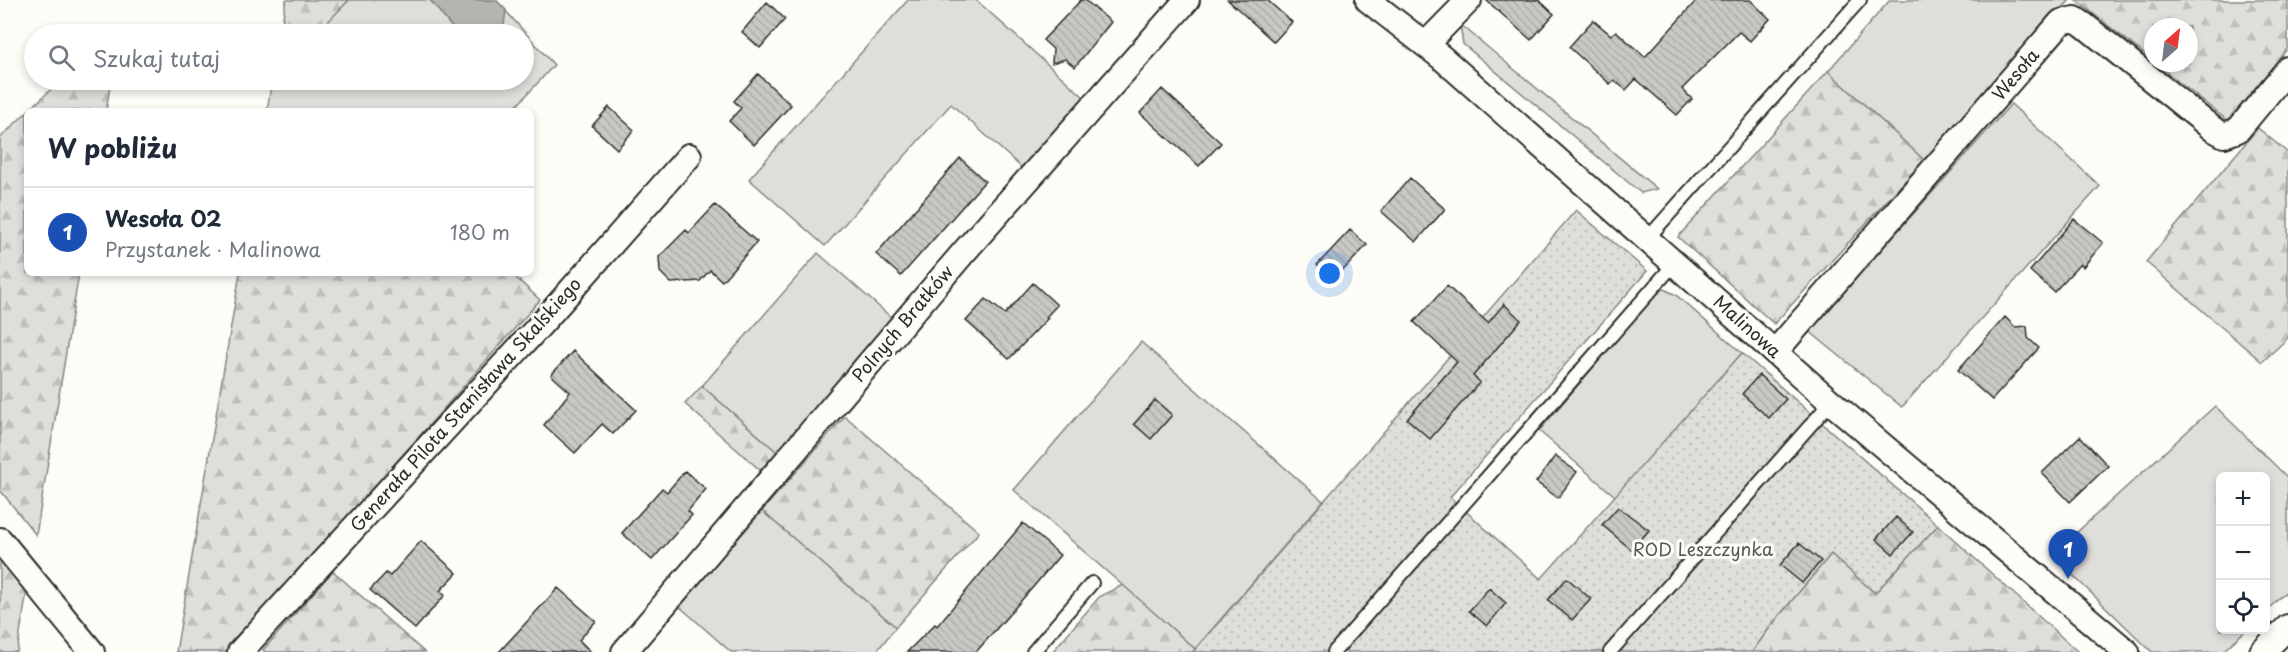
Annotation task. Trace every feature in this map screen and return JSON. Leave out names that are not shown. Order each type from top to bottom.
[{"type":"street","name":"Polnych Bratków","points":[[624,652],[963,253],[1187,0]]},
{"type":"street","name":"Malinowa","points":[[1368,0],[1426,44],[1831,402],[2127,652]]},
{"type":"street","points":[[1426,44],[1469,0]]},
{"type":"street","name":"Wesoła","points":[[1775,352],[2061,22],[2075,20],[2084,25],[2213,129],[2224,135],[2238,130],[2288,69]]},
{"type":"street","name":"Generała Pilota Stanisława Skalskiego","points":[[240,652],[542,323],[689,156]]},
{"type":"street","points":[[0,540],[92,652]]},
{"type":"street","points":[[2262,652],[2288,627]]},
{"type":"lane","points":[[1647,239],[1860,0]]},
{"type":"lane","points":[[1334,652],[1675,263]]},
{"type":"lane","points":[[1610,652],[1831,402]]},
{"type":"lane","points":[[1033,652],[1092,583]]},
{"type":"green space","points":[[286,0],[349,0],[326,24],[282,24]]},
{"type":"green space","points":[[349,0],[496,0],[517,24],[325,24]]},
{"type":"green space","points":[[908,0],[976,0],[1085,98],[1022,168],[951,104],[825,246],[749,179]]},
{"type":"green space","points":[[1890,0],[2070,0],[1924,160],[1828,71]]},
{"type":"green space","points":[[2076,0],[2288,0],[2288,48],[2228,121],[2166,72],[2198,72],[2198,18],[2144,18],[2144,54]]},
{"type":"green space","points":[[1460,24],[1657,189],[1641,193],[1463,44]]},
{"type":"green space","points":[[534,43],[554,65],[534,87]]},
{"type":"green space","points":[[1828,71],[1924,160],[1774,324],[1678,237]]},
{"type":"green space","points":[[50,90],[109,90],[106,108],[31,108]]},
{"type":"green space","points":[[270,90],[531,90],[515,108],[267,108]]},
{"type":"green space","points":[[2011,104],[2100,186],[1902,407],[1809,331]]},
{"type":"green space","points":[[24,115],[24,276],[79,276],[36,535],[0,490],[0,138]]},
{"type":"green space","points":[[2258,128],[2288,153],[2288,338],[2262,362],[2146,262]]},
{"type":"green space","name":"ROD Leszczynka","points":[[1576,210],[1647,271],[1450,497],[1541,579],[1742,353],[1938,525],[1875,593],[1831,554],[1773,623],[1752,652],[1193,652]]},
{"type":"green space","points":[[818,253],[893,319],[777,452],[702,386]]},
{"type":"green space","points":[[239,276],[514,276],[540,300],[228,652],[176,652]]},
{"type":"green space","points":[[1664,289],[1676,295],[1742,353],[1616,497],[1539,431],[1652,298]]},
{"type":"green space","points":[[1141,342],[1323,501],[1195,649],[1014,490]]},
{"type":"green space","points":[[702,386],[777,452],[760,470],[685,404]]},
{"type":"green space","points":[[2215,406],[2288,478],[2288,590],[2270,607],[2270,472],[2216,472],[2216,634],[2242,634],[2222,652],[2152,652],[2052,555]]},
{"type":"green space","points":[[845,416],[979,532],[896,627],[762,511]]},
{"type":"green space","points":[[762,511],[896,627],[876,652],[731,652],[679,606]]},
{"type":"green space","points":[[1938,525],[2078,652],[1752,652],[1773,623],[1831,554],[1875,593]]},
{"type":"green space","points":[[0,559],[27,591],[17,652],[0,652]]},
{"type":"green space","points":[[333,571],[424,652],[265,652],[263,650]]},
{"type":"green space","points":[[1123,585],[1195,649],[1193,652],[1052,652],[1100,596]]},
{"type":"shaded area","points":[[430,0],[496,0],[506,10],[504,24],[449,24]]},
{"type":"building","points":[[1081,0],[1085,0],[1111,22],[1075,67],[1065,59],[1052,63],[1053,49],[1043,40]]},
{"type":"building","points":[[1228,0],[1267,0],[1292,22],[1274,42]]},
{"type":"building","points":[[1486,0],[1539,0],[1554,14],[1531,40]]},
{"type":"building","points":[[1697,0],[1750,0],[1770,19],[1750,41],[1739,32],[1682,89],[1692,99],[1677,115],[1636,79],[1626,90],[1614,80],[1610,84],[1569,47],[1593,20],[1611,35],[1616,31],[1645,57]]},
{"type":"building","points":[[767,2],[785,19],[760,48],[742,32]]},
{"type":"building","points":[[758,74],[791,105],[754,145],[729,121],[741,108],[734,101]]},
{"type":"building","points":[[1162,89],[1221,143],[1199,166],[1140,113]]},
{"type":"building","points":[[609,107],[634,130],[617,149],[592,126]]},
{"type":"building","points":[[960,158],[985,181],[901,276],[876,254]]},
{"type":"building","points":[[1410,178],[1445,209],[1416,242],[1381,211]]},
{"type":"building","points":[[715,205],[757,242],[722,281],[710,270],[700,281],[671,283],[660,272],[659,257],[686,230],[689,233]]},
{"type":"building","points":[[2074,219],[2103,243],[2083,267],[2080,264],[2054,292],[2030,271]]},
{"type":"building","points":[[1350,230],[1367,245],[1334,280],[1317,265]]},
{"type":"building","points":[[1033,283],[1057,305],[1046,317],[1048,318],[1009,359],[966,321],[986,299],[1005,314]]},
{"type":"building","points":[[1447,286],[1488,323],[1504,304],[1521,320],[1473,376],[1480,382],[1430,439],[1407,419],[1457,362],[1414,322]]},
{"type":"building","points":[[2005,317],[2015,327],[2027,326],[2028,338],[2039,348],[1992,400],[1958,370]]},
{"type":"building","points":[[573,351],[636,410],[613,434],[602,424],[575,453],[544,425],[570,392],[551,375]]},
{"type":"building","points":[[1759,375],[1786,399],[1769,418],[1742,394]]},
{"type":"building","points":[[1155,400],[1172,415],[1151,439],[1134,424]]},
{"type":"building","points":[[2080,436],[2108,466],[2070,502],[2042,473]]},
{"type":"building","points":[[1555,456],[1577,472],[1558,498],[1536,482]]},
{"type":"building","points":[[685,471],[706,489],[688,511],[692,515],[652,560],[622,533],[662,488],[667,492]]},
{"type":"building","points":[[1618,507],[1649,530],[1632,550],[1602,525]]},
{"type":"building","points":[[1896,517],[1913,532],[1893,554],[1876,539]]},
{"type":"building","points":[[1023,523],[1060,555],[976,652],[907,652],[935,624],[937,626]]},
{"type":"building","points":[[421,541],[457,573],[440,591],[445,595],[415,629],[370,590],[386,573],[390,576]]},
{"type":"building","points":[[1799,543],[1821,561],[1802,583],[1780,565]]},
{"type":"building","points":[[1567,578],[1591,599],[1572,620],[1548,600]]},
{"type":"building","points":[[558,588],[596,621],[579,640],[591,652],[499,652]]},
{"type":"building","points":[[1489,588],[1506,603],[1487,626],[1469,611]]},
{"type":"place","name":"Wesoła 02","points":[[2068,579]]}]
